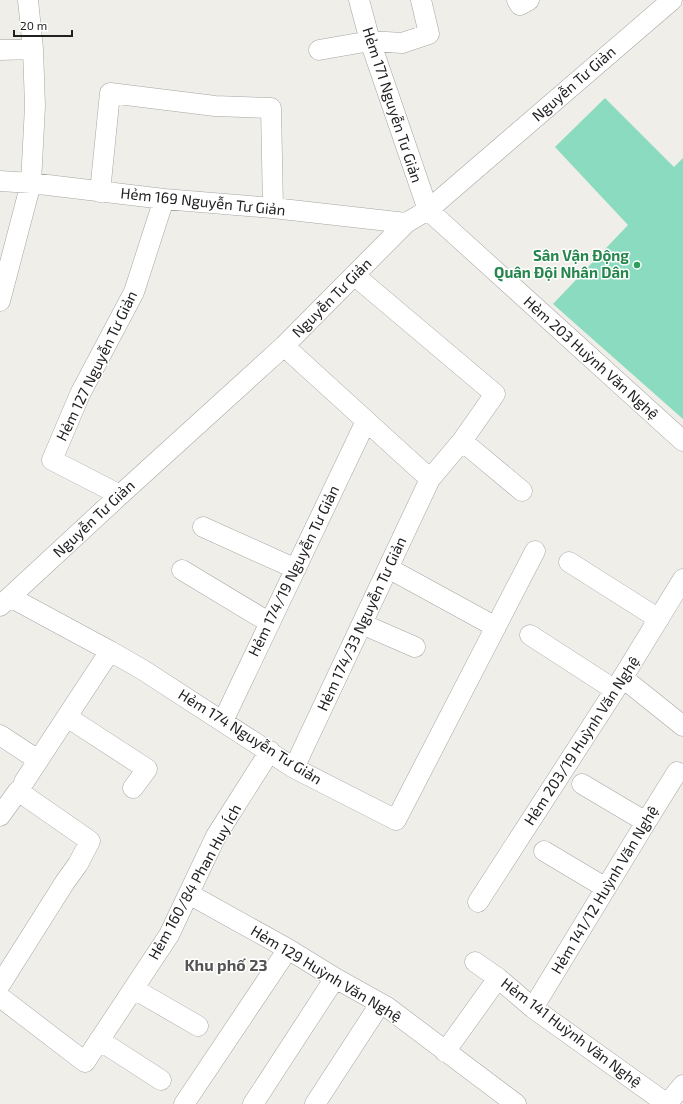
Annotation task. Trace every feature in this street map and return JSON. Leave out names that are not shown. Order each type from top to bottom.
[{"type":"street","points":[[0,301],[32,183],[35,106],[33,49],[28,0]]},
{"type":"street","name":"Hẻm 171 Nguyễn Tư Giản","points":[[359,0],[370,41],[428,210]]},
{"type":"street","points":[[319,50],[370,41],[402,43],[429,34],[421,0]]},
{"type":"street","points":[[517,0],[520,5],[529,0]]},
{"type":"street","name":"Nguyễn Tư Giản","points":[[5,602],[284,346],[406,223],[428,210],[672,0]]},
{"type":"street","points":[[0,50],[33,49]]},
{"type":"street","points":[[100,192],[110,93],[215,106],[271,108],[273,208]]},
{"type":"street","name":"Hẻm 169 Nguyễn Tư Giản","points":[[0,181],[32,183],[164,199],[273,208],[406,223]]},
{"type":"street","name":"Hẻm 127 Nguyễn Tư Giản","points":[[120,495],[52,460],[80,394],[134,292],[164,199]]},
{"type":"street","name":"Hẻm 203 Huỳnh Văn Nghệ","points":[[428,210],[683,441]]},
{"type":"street","name":"Hẻm 174/33 Nguyễn Tư Giản","points":[[294,768],[430,479],[462,441],[495,394],[354,276]]},
{"type":"street","points":[[284,346],[430,479]]},
{"type":"street","name":"Hẻm 174/19 Nguyễn Tư Giản","points":[[223,722],[366,421]]},
{"type":"street","points":[[462,441],[522,491]]},
{"type":"street","points":[[203,527],[296,569]]},
{"type":"street","name":"Hẻm 174 Nguyễn Tư Giản","points":[[5,602],[110,651],[270,751],[294,768],[396,820],[535,551]]},
{"type":"street","points":[[569,562],[659,619]]},
{"type":"street","points":[[388,568],[496,627]]},
{"type":"street","points":[[182,570],[270,623]]},
{"type":"street","name":"Hẻm 203/19 Huỳnh Văn Nghệ","points":[[478,902],[619,684],[683,579]]},
{"type":"street","points":[[362,624],[415,647]]},
{"type":"street","points":[[530,635],[619,684],[683,726]]},
{"type":"street","points":[[24,782],[110,651]]},
{"type":"street","points":[[67,717],[147,769],[133,788]]},
{"type":"street","points":[[0,735],[38,760]]},
{"type":"street","name":"Hẻm 160/84 Phan Huy Ích","points":[[0,997],[84,1062],[170,935],[216,836],[270,751]]},
{"type":"street","name":"Hẻm 141/12 Huỳnh Văn Nghệ","points":[[533,1008],[677,772]]},
{"type":"street","points":[[582,784],[646,822]]},
{"type":"street","points":[[0,816],[18,791],[90,842],[78,864],[0,985]]},
{"type":"street","points":[[544,851],[606,888]]},
{"type":"street","name":"Hẻm 129 Huỳnh Văn Nghệ","points":[[189,894],[288,949],[335,978],[387,1007],[509,1102]]},
{"type":"street","points":[[184,1104],[288,949]]},
{"type":"street","name":"Hẻm 141 Huỳnh Văn Nghệ","points":[[475,962],[498,978],[533,1008],[675,1097]]},
{"type":"street","points":[[253,1104],[335,978]]},
{"type":"street","points":[[446,1052],[498,978]]},
{"type":"street","points":[[134,989],[198,1026]]},
{"type":"street","points":[[315,1104],[380,1004]]},
{"type":"street","points":[[99,1040],[161,1080]]},
{"type":"green space","name":"Sân Vận Động Quân Đội Nhân Dân","points":[[605,98],[674,167],[683,158],[683,419],[553,304],[628,225],[555,147]]},
{"type":"place","name":"Sân Vận Động Quân Đội Nhân Dân","points":[[637,265]]},
{"type":"district","name":"Khu phố 23","points":[[226,965]]}]
